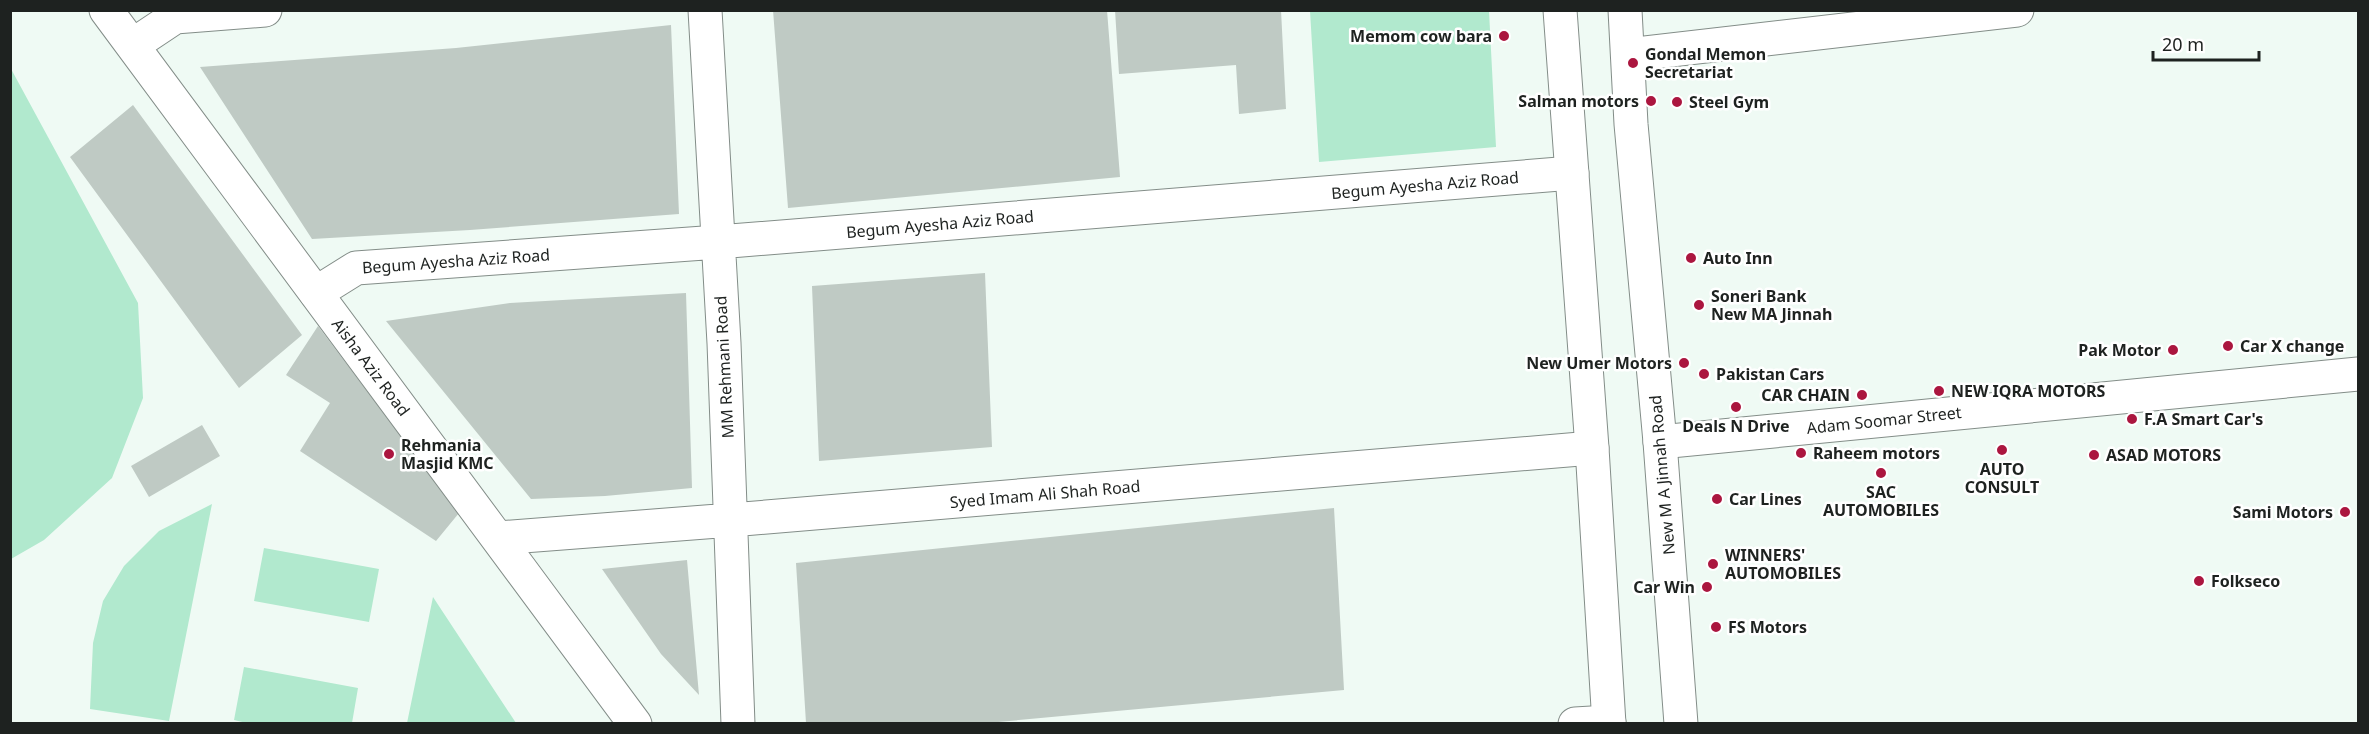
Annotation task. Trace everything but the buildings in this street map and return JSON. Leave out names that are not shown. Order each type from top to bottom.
[{"type":"street","name":"Aisha Aziz Road","points":[[106,10],[635,723]]},
{"type":"street","points":[[133,45],[175,17],[265,10]]},
{"type":"street","name":"MM Rehmani Road","points":[[705,10],[731,520],[738,723]]},
{"type":"street","points":[[1560,10],[1592,448],[1609,722],[1575,723]]},
{"type":"street","name":"New M A Jinnah Road","points":[[1625,10],[1631,124],[1660,442],[1681,723]]},
{"type":"street","points":[[1628,55],[2017,10]]},
{"type":"street","name":"Begum Ayesha Aziz Road","points":[[316,293],[356,268],[718,242],[1572,173]]},
{"type":"street","name":"Adam Soomar Street","points":[[1660,442],[2358,374]]},
{"type":"street","name":"Syed Imam Ali Shah Road","points":[[498,538],[1592,448]]},
{"type":"green space","points":[[1310,11],[1489,11],[1496,147],[1319,162]]},
{"type":"green space","points":[[10,67],[138,303],[143,398],[112,478],[44,540],[11,559]]},
{"type":"green space","points":[[212,504],[169,721],[90,709],[93,643],[103,601],[124,566],[159,531]]},
{"type":"green space","points":[[264,548],[379,569],[369,622],[254,601]]},
{"type":"green space","points":[[433,597],[516,723],[407,723]]},
{"type":"green space","points":[[244,667],[358,688],[352,723],[251,724],[234,720]]},
{"type":"place","name":"Memom cow bara","points":[[1504,36]]},
{"type":"place","name":"Gondal Memon Secretariat","points":[[1633,63]]},
{"type":"place","name":"Salman motors","points":[[1651,101]]},
{"type":"place","name":"Steel Gym","points":[[1677,102]]},
{"type":"place","name":"Auto Inn","points":[[1691,258]]},
{"type":"place","name":"Soneri Bank New MA Jinnah","points":[[1699,305]]},
{"type":"place","name":"Car X change","points":[[2228,346]]},
{"type":"place","name":"Pak Motor","points":[[2173,350]]},
{"type":"place","name":"New Umer Motors","points":[[1684,363]]},
{"type":"place","name":"Pakistan Cars","points":[[1704,374]]},
{"type":"place","name":"NEW IQRA MOTORS","points":[[1939,391]]},
{"type":"place","name":"CAR CHAIN","points":[[1862,395]]},
{"type":"place","name":"Deals N Drive","points":[[1736,407]]},
{"type":"place","name":"F.A Smart Car's","points":[[2132,419]]},
{"type":"place","name":"AUTO CONSULT","points":[[2002,450]]},
{"type":"place","name":"Raheem motors","points":[[1801,453]]},
{"type":"place","name":"Rehmania Masjid KMC","points":[[389,454]]},
{"type":"place","name":"ASAD MOTORS","points":[[2094,455]]},
{"type":"place","name":"SAC AUTOMOBILES","points":[[1881,473]]},
{"type":"place","name":"Car Lines","points":[[1717,499]]},
{"type":"place","name":"Sami Motors","points":[[2345,512]]},
{"type":"place","name":"WINNERS' AUTOMOBILES","points":[[1713,564]]},
{"type":"place","name":"Folkseco","points":[[2199,581]]},
{"type":"place","name":"Car Win","points":[[1707,587]]},
{"type":"place","name":"FS Motors","points":[[1716,627]]}]
